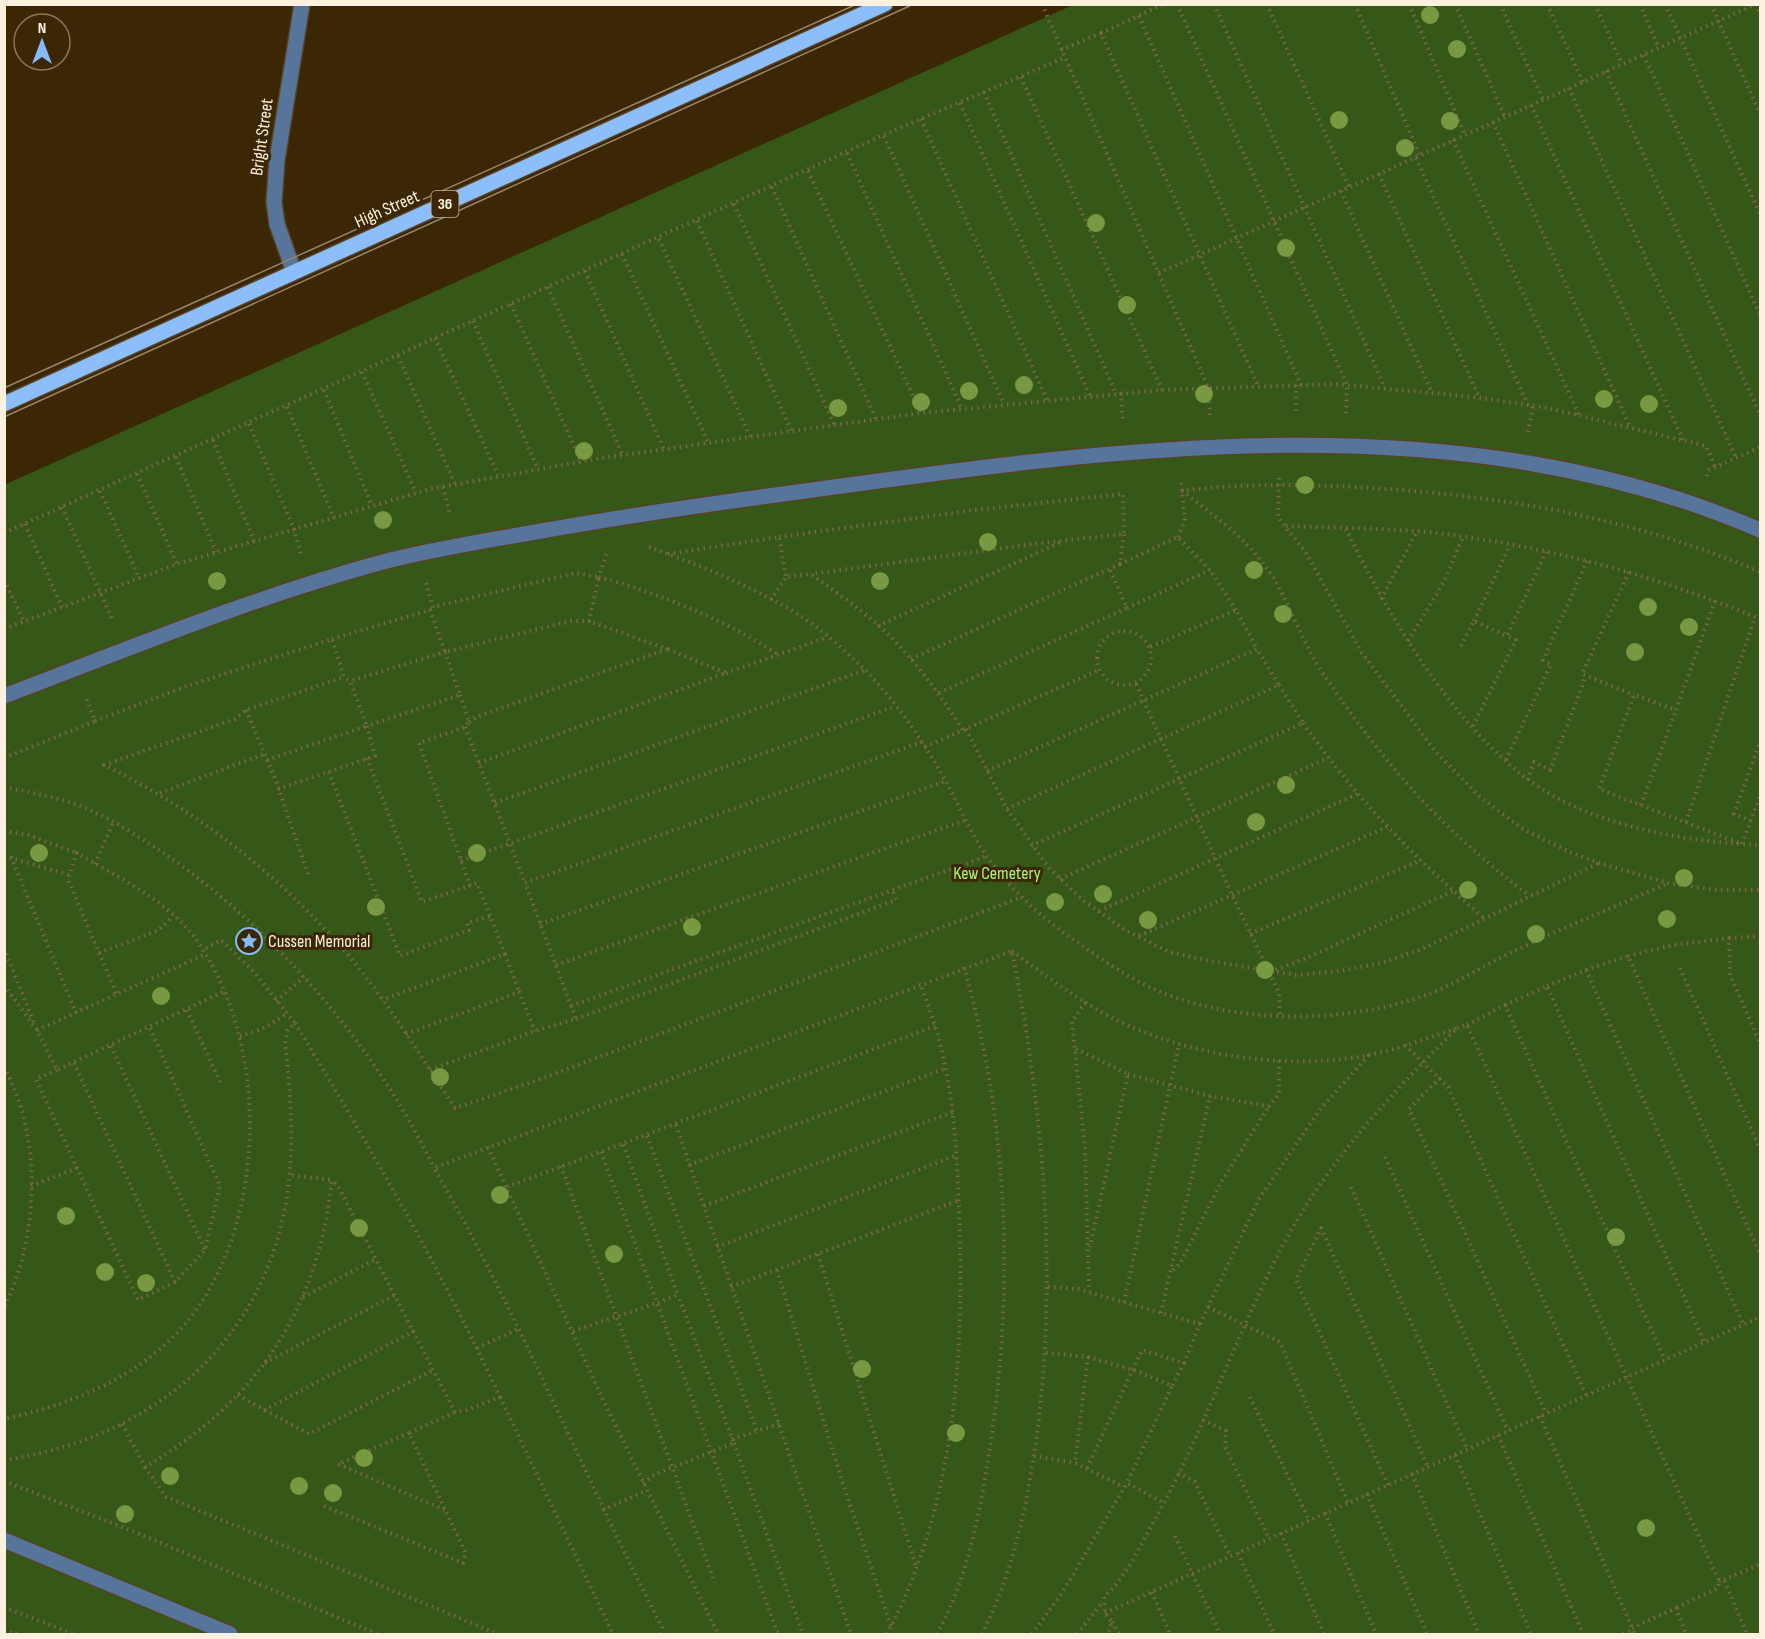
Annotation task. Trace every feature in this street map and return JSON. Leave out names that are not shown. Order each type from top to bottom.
[{"type":"main road","name":"High Street","points":[[4,404],[885,4]]},
{"type":"street","name":"Bright Street","points":[[294,272],[277,224],[274,202],[277,160],[302,4]]},
{"type":"street","points":[[4,696],[124,650],[382,562],[570,526],[934,473],[1213,447],[1280,444],[1394,448],[1521,463],[1628,485],[1698,505],[1761,530]]},
{"type":"street","points":[[4,1540],[230,1635]]},
{"type":"path","points":[[1042,4],[1208,387],[1213,447]]},
{"type":"path","points":[[1061,50],[1164,4]]},
{"type":"path","points":[[1178,4],[1347,385]]},
{"type":"path","points":[[1214,4],[1385,388]]},
{"type":"path","points":[[1267,4],[1349,188]]},
{"type":"path","points":[[1356,4],[1418,157],[1528,405]]},
{"type":"path","points":[[1409,4],[1465,135]]},
{"type":"path","points":[[1455,4],[1505,117]]},
{"type":"path","points":[[1500,4],[1543,100]]},
{"type":"path","points":[[1547,4],[1583,82]]},
{"type":"path","points":[[1595,4],[1622,64]]},
{"type":"path","points":[[1640,4],[1659,48]]},
{"type":"path","points":[[1665,4],[1761,214]]},
{"type":"path","points":[[1711,4],[1761,114]]},
{"type":"path","points":[[1159,273],[1756,4],[1761,14]]},
{"type":"path","points":[[1139,16],[1301,385]]},
{"type":"path","points":[[1101,33],[1258,386]]},
{"type":"path","points":[[1644,55],[1761,315]]},
{"type":"path","points":[[4,533],[921,119],[1064,58]]},
{"type":"path","points":[[1606,71],[1761,415]]},
{"type":"path","points":[[1021,77],[1162,390]]},
{"type":"path","points":[[1569,88],[1736,458]]},
{"type":"path","points":[[984,92],[1117,394]]},
{"type":"path","points":[[960,103],[1090,396]]},
{"type":"path","points":[[1531,105],[1683,441]]},
{"type":"path","points":[[921,119],[1047,400]]},
{"type":"path","points":[[1493,122],[1630,426]]},
{"type":"path","points":[[884,136],[1004,405]]},
{"type":"path","points":[[1454,140],[1579,415]]},
{"type":"path","points":[[846,153],[963,409]]},
{"type":"path","points":[[808,171],[921,413]]},
{"type":"path","points":[[1379,174],[1480,397]]},
{"type":"path","points":[[772,188],[876,419]]},
{"type":"path","points":[[1341,191],[1432,393]]},
{"type":"path","points":[[734,204],[835,426]]},
{"type":"path","points":[[697,221],[792,432]]},
{"type":"path","points":[[659,239],[751,438]]},
{"type":"path","points":[[622,254],[709,444]]},
{"type":"path","points":[[585,271],[664,450]]},
{"type":"path","points":[[548,287],[622,456]]},
{"type":"path","points":[[511,304],[581,462]]},
{"type":"path","points":[[473,321],[538,469]]},
{"type":"path","points":[[435,338],[498,475]]},
{"type":"path","points":[[398,356],[455,484]]},
{"type":"path","points":[[362,372],[416,493]]},
{"type":"path","points":[[4,629],[100,591],[177,564],[416,493],[455,484],[581,462],[876,419],[1047,400],[1208,387],[1301,385],[1347,385],[1480,397],[1630,426],[1706,446],[1715,467]]},
{"type":"path","points":[[324,390],[372,506]]},
{"type":"path","points":[[287,407],[334,518]]},
{"type":"path","points":[[249,424],[294,529],[309,585]]},
{"type":"path","points":[[213,440],[254,540]]},
{"type":"path","points":[[1280,444],[1278,517],[1306,553],[1362,653],[1436,752],[1480,797],[1523,829],[1572,854],[1599,863],[1668,883],[1715,890],[1761,890]]},
{"type":"path","points":[[1698,505],[1709,470],[1761,447]]},
{"type":"path","points":[[911,659],[1178,537],[1185,519],[1178,450]]},
{"type":"path","points":[[176,457],[216,552]]},
{"type":"path","points":[[137,474],[177,564]]},
{"type":"path","points":[[1182,491],[1217,486],[1279,485],[1410,490],[1481,497],[1560,511],[1683,544],[1761,572]]},
{"type":"path","points":[[100,491],[139,577]]},
{"type":"path","points":[[1182,491],[1239,537],[1271,575],[1318,666],[1381,756],[1453,833],[1530,896]]},
{"type":"path","points":[[668,554],[975,510],[1123,494],[1124,534],[1120,564]]},
{"type":"path","points":[[62,507],[124,650]]},
{"type":"path","points":[[25,524],[62,607]]},
{"type":"path","points":[[1285,526],[1463,537],[1546,552],[1629,572],[1761,619]]},
{"type":"path","points":[[1346,529],[1381,600],[1448,698],[1528,780],[1558,798],[1600,816],[1648,831],[1761,845]]},
{"type":"path","points":[[1381,600],[1416,533]]},
{"type":"path","points":[[786,577],[1124,534]]},
{"type":"path","points":[[771,600],[786,577],[779,537]]},
{"type":"path","points":[[1178,537],[1210,570],[1303,723],[1328,758],[1387,828],[1419,861],[1485,919]]},
{"type":"path","points":[[1408,641],[1443,582],[1463,537]]},
{"type":"path","points":[[878,626],[1067,540]]},
{"type":"path","points":[[1461,646],[1510,545]]},
{"type":"path","points":[[590,621],[608,546]]},
{"type":"path","points":[[646,546],[791,610],[828,637],[865,670],[896,706],[946,781],[987,856],[1022,897],[1068,937],[1148,986],[1228,1010],[1280,1017],[1319,1016],[1370,1010],[1416,999],[1505,956],[1668,883]]},
{"type":"path","points":[[1507,636],[1546,552]]},
{"type":"path","points":[[1506,760],[1551,664],[1543,660],[1587,561]]},
{"type":"path","points":[[1110,569],[1127,608]]},
{"type":"path","points":[[939,693],[1210,570]]},
{"type":"path","points":[[1629,572],[1582,674],[1676,710]]},
{"type":"path","points":[[433,607],[575,573],[599,578],[665,599],[754,638],[779,654]]},
{"type":"path","points":[[811,574],[878,626],[911,659],[939,693],[964,730],[1007,809],[1031,846],[1060,879],[1098,912],[1138,937],[1169,952],[1269,972],[1296,975],[1340,971],[1381,963],[1422,949],[1599,863]]},
{"type":"path","points":[[4,580],[24,621]]},
{"type":"path","points":[[1641,805],[1715,601]]},
{"type":"path","points":[[4,758],[187,686],[430,610],[469,722]]},
{"type":"path","points":[[1150,647],[1236,610]]},
{"type":"path","points":[[1686,822],[1755,617]]},
{"type":"path","points":[[350,681],[445,652],[571,621],[590,621],[726,673]]},
{"type":"path","points":[[1473,726],[1516,640],[1474,621]]},
{"type":"path","points":[[1115,632],[1134,633],[1142,637],[1150,647],[1152,662],[1149,671],[1136,684],[1119,685],[1104,677],[1099,670],[1097,652],[1101,644],[1115,632]]},
{"type":"path","points":[[479,763],[828,637]]},
{"type":"path","points":[[278,789],[375,756],[367,726],[350,681],[344,677],[332,639]]},
{"type":"path","points":[[470,886],[418,742],[465,727],[476,717],[668,649]]},
{"type":"path","points":[[987,771],[1257,649]]},
{"type":"path","points":[[74,669],[95,721]]},
{"type":"path","points":[[495,803],[865,670]]},
{"type":"path","points":[[925,747],[1099,670]]},
{"type":"path","points":[[1528,780],[1534,762],[1550,770],[1586,676]]},
{"type":"path","points":[[344,677],[246,710],[234,719],[104,765],[160,794],[243,850],[276,881],[342,948],[382,1000],[455,1108],[542,1079],[1022,897]]},
{"type":"path","points":[[1136,684],[1250,934],[1280,993],[1280,1017]]},
{"type":"path","points":[[1007,809],[1280,685]]},
{"type":"path","points":[[267,760],[460,695]]},
{"type":"path","points":[[1634,695],[1599,789],[1742,844]]},
{"type":"path","points":[[461,861],[896,706]]},
{"type":"path","points":[[246,710],[278,789],[309,877]]},
{"type":"path","points":[[1031,846],[1303,723]]},
{"type":"path","points":[[465,727],[576,1018]]},
{"type":"path","points":[[1751,821],[1734,814],[1761,739]]},
{"type":"path","points":[[525,883],[922,742]]},
{"type":"path","points":[[160,794],[264,754]]},
{"type":"path","points":[[367,758],[422,902],[477,883],[535,1031]]},
{"type":"path","points":[[1060,879],[1328,758]]},
{"type":"path","points":[[329,772],[400,956],[469,930],[467,923],[490,916]]},
{"type":"path","points":[[540,924],[946,781]]},
{"type":"path","points":[[4,787],[44,795],[88,809],[187,869],[248,918],[304,977],[373,1065],[422,1143],[476,1240],[520,1328],[603,1510],[662,1627],[660,1634]]},
{"type":"path","points":[[1098,912],[1357,794]]},
{"type":"path","points":[[1742,844],[1761,796]]},
{"type":"path","points":[[556,965],[966,820]]},
{"type":"path","points":[[95,864],[114,823]]},
{"type":"path","points":[[1138,937],[1387,828]]},
{"type":"path","points":[[4,831],[28,835],[77,854],[173,916],[193,936],[225,991],[240,1036],[248,1096],[246,1173],[241,1208],[230,1247],[201,1302],[185,1324],[125,1375],[94,1392],[62,1404],[4,1419]]},
{"type":"path","points":[[77,854],[69,875],[69,882],[117,995]]},
{"type":"path","points":[[4,856],[11,856],[69,875]]},
{"type":"path","points":[[11,856],[76,1013]]},
{"type":"path","points":[[571,1006],[987,856]]},
{"type":"path","points":[[1250,934],[1419,861]]},
{"type":"path","points":[[430,1070],[896,900],[892,889]]},
{"type":"path","points":[[1269,972],[1309,957],[1454,891]]},
{"type":"path","points":[[99,953],[159,930],[173,916]]},
{"type":"path","points":[[1012,951],[1085,1002],[1143,1032],[1179,1044],[1232,1055],[1315,1060],[1369,1055],[1467,1025],[1547,986],[1628,956],[1674,945],[1761,936]]},
{"type":"path","points":[[1729,938],[1730,975],[1761,1043]]},
{"type":"path","points":[[37,1030],[117,995],[204,952],[221,940],[253,971],[295,1023],[384,1170],[477,1348],[613,1635]]},
{"type":"path","points":[[4,948],[37,1030],[57,1070]]},
{"type":"path","points":[[434,1168],[920,983],[1012,951]]},
{"type":"path","points":[[982,1635],[1008,1575],[1021,1526],[1034,1456],[1046,1353],[1048,1287],[1042,1151],[1034,1073],[1012,951]]},
{"type":"path","points":[[382,1000],[505,954]]},
{"type":"path","points":[[1628,956],[1761,1255]]},
{"type":"path","points":[[937,1635],[962,1575],[978,1519],[999,1390],[1004,1328],[1004,1217],[998,1130],[976,1009],[964,968]]},
{"type":"path","points":[[1680,968],[1761,1149]]},
{"type":"path","points":[[1586,970],[1743,1324]]},
{"type":"path","points":[[276,1001],[304,977]]},
{"type":"path","points":[[887,1635],[916,1567],[942,1479],[951,1424],[961,1297],[959,1200],[953,1112],[946,1068],[920,983]]},
{"type":"path","points":[[4,985],[37,1030]]},
{"type":"path","points":[[1547,986],[1704,1342]]},
{"type":"path","points":[[150,1028],[220,1186],[205,1250],[175,1282],[138,1300],[36,1079],[150,1028],[225,991]]},
{"type":"path","points":[[406,1034],[519,992]]},
{"type":"path","points":[[1085,1002],[1072,1022],[1085,1148],[1089,1292]]},
{"type":"path","points":[[1505,1005],[1665,1360]]},
{"type":"path","points":[[187,1010],[222,1086]]},
{"type":"path","points":[[240,1036],[262,1029],[287,1014]]},
{"type":"path","points":[[4,1460],[65,1449],[122,1424],[182,1386],[213,1356],[237,1327],[254,1297],[279,1232],[289,1175],[290,1086],[285,1043],[288,1030],[295,1023]]},
{"type":"path","points":[[1467,1025],[1747,1635]]},
{"type":"path","points":[[507,1187],[648,1136],[935,1026]]},
{"type":"path","points":[[1077,1635],[1103,1602],[1104,1597],[1116,1588],[1164,1503],[1284,1244],[1309,1199],[1352,1139],[1457,1028]]},
{"type":"path","points":[[1124,1302],[1179,1044]]},
{"type":"path","points":[[1406,1045],[1448,1087],[1586,1395]]},
{"type":"path","points":[[111,1046],[205,1250]]},
{"type":"path","points":[[1076,1048],[1128,1074],[1210,1096],[1269,1106]]},
{"type":"path","points":[[1032,1635],[1068,1584],[1125,1485],[1184,1363],[1233,1251],[1266,1190],[1321,1108],[1369,1055]]},
{"type":"path","points":[[1173,1270],[1180,1264],[1220,1184],[1269,1106],[1280,1094],[1279,1059]]},
{"type":"path","points":[[74,1063],[175,1282]]},
{"type":"path","points":[[4,1067],[21,1109],[29,1149],[31,1186],[27,1242],[18,1278],[4,1308]]},
{"type":"path","points":[[689,1165],[946,1068]]},
{"type":"path","points":[[1089,1254],[1128,1074]]},
{"type":"path","points":[[1440,1078],[1409,1109],[1546,1413]]},
{"type":"path","points":[[1161,1313],[1173,1270],[1210,1096]]},
{"type":"path","points":[[704,1206],[953,1112]]},
{"type":"path","points":[[676,1125],[851,1635]]},
{"type":"path","points":[[648,1136],[757,1431]]},
{"type":"path","points":[[623,1144],[803,1635]]},
{"type":"path","points":[[488,1147],[642,1483],[718,1635]]},
{"type":"path","points":[[601,1152],[778,1635]]},
{"type":"path","points":[[717,1246],[957,1155]]},
{"type":"path","points":[[1385,1157],[1508,1431]]},
{"type":"path","points":[[561,1166],[715,1583]]},
{"type":"path","points":[[31,1186],[77,1168]]},
{"type":"path","points":[[289,1175],[332,1180],[338,1186],[455,1412]]},
{"type":"path","points":[[145,1467],[198,1432],[238,1395],[281,1342],[310,1281],[332,1180]]},
{"type":"path","points":[[1351,1187],[1467,1449]]},
{"type":"path","points":[[731,1287],[959,1200]]},
{"type":"path","points":[[1388,1485],[1296,1280],[1321,1228],[1428,1467]]},
{"type":"path","points":[[818,1254],[916,1567]]},
{"type":"path","points":[[303,1297],[376,1259]]},
{"type":"path","points":[[777,1270],[843,1484],[891,1626]]},
{"type":"path","points":[[1048,1287],[1089,1292],[1200,1324]]},
{"type":"path","points":[[573,1331],[678,1294]]},
{"type":"path","points":[[264,1364],[395,1295]]},
{"type":"path","points":[[1208,1307],[1280,1342],[1348,1503]]},
{"type":"path","points":[[1105,1613],[1761,1317]]},
{"type":"path","points":[[477,1348],[520,1328]]},
{"type":"path","points":[[264,1410],[414,1331]]},
{"type":"path","points":[[1087,1468],[1142,1350],[1184,1363]]},
{"type":"path","points":[[1046,1353],[1088,1357],[1133,1370],[1172,1386]]},
{"type":"path","points":[[1076,1463],[1088,1357]]},
{"type":"path","points":[[238,1395],[309,1434],[433,1370]]},
{"type":"path","points":[[445,1511],[338,1464],[455,1412],[467,1410],[500,1397]]},
{"type":"path","points":[[1250,1398],[1309,1520]]},
{"type":"path","points":[[1540,1416],[1633,1631]]},
{"type":"path","points":[[1203,1419],[1226,1431],[1225,1447],[1269,1538]]},
{"type":"path","points":[[122,1424],[145,1467],[166,1497],[498,1635]]},
{"type":"path","points":[[642,1483],[672,1467],[778,1424]]},
{"type":"path","points":[[324,1506],[463,1563],[466,1554],[409,1433]]},
{"type":"path","points":[[1498,1435],[1583,1635]]},
{"type":"path","points":[[1455,1455],[1531,1635]]},
{"type":"path","points":[[1034,1456],[1076,1463],[1164,1503]]},
{"type":"path","points":[[1178,1473],[1195,1482],[1230,1556]]},
{"type":"path","points":[[1412,1474],[1479,1635]]},
{"type":"path","points":[[4,1482],[140,1533],[377,1635]]},
{"type":"path","points":[[603,1510],[646,1491]]},
{"type":"path","points":[[1367,1494],[1427,1635]]},
{"type":"path","points":[[1325,1513],[1376,1635]]},
{"type":"path","points":[[1281,1533],[1324,1635]]},
{"type":"path","points":[[1175,1536],[1220,1635]]},
{"type":"path","points":[[1238,1552],[1274,1635]]},
{"type":"path","points":[[1623,1635],[1718,1588],[1721,1581],[1761,1564]]},
{"type":"path","points":[[1152,1592],[1170,1635]]},
{"type":"path","points":[[1103,1602],[1105,1613],[1119,1635]]},
{"type":"path","points":[[4,1607],[73,1635]]},
{"type":"path","points":[[1676,1608],[1686,1635]]},
{"type":"path","points":[[1108,1635],[1112,1622]]},
{"type":"path","points":[[4,1632],[21,1635]]},
{"type":"green space","name":"Kew Cemetery","points":[[1073,5],[1760,5],[1760,1634],[5,1634],[4,485]]},
{"type":"tram line","points":[[4,388],[857,4]]},
{"type":"tram line","points":[[4,417],[914,4]]},
{"type":"place","name":"Cussen Memorial","points":[[249,941]]}]
